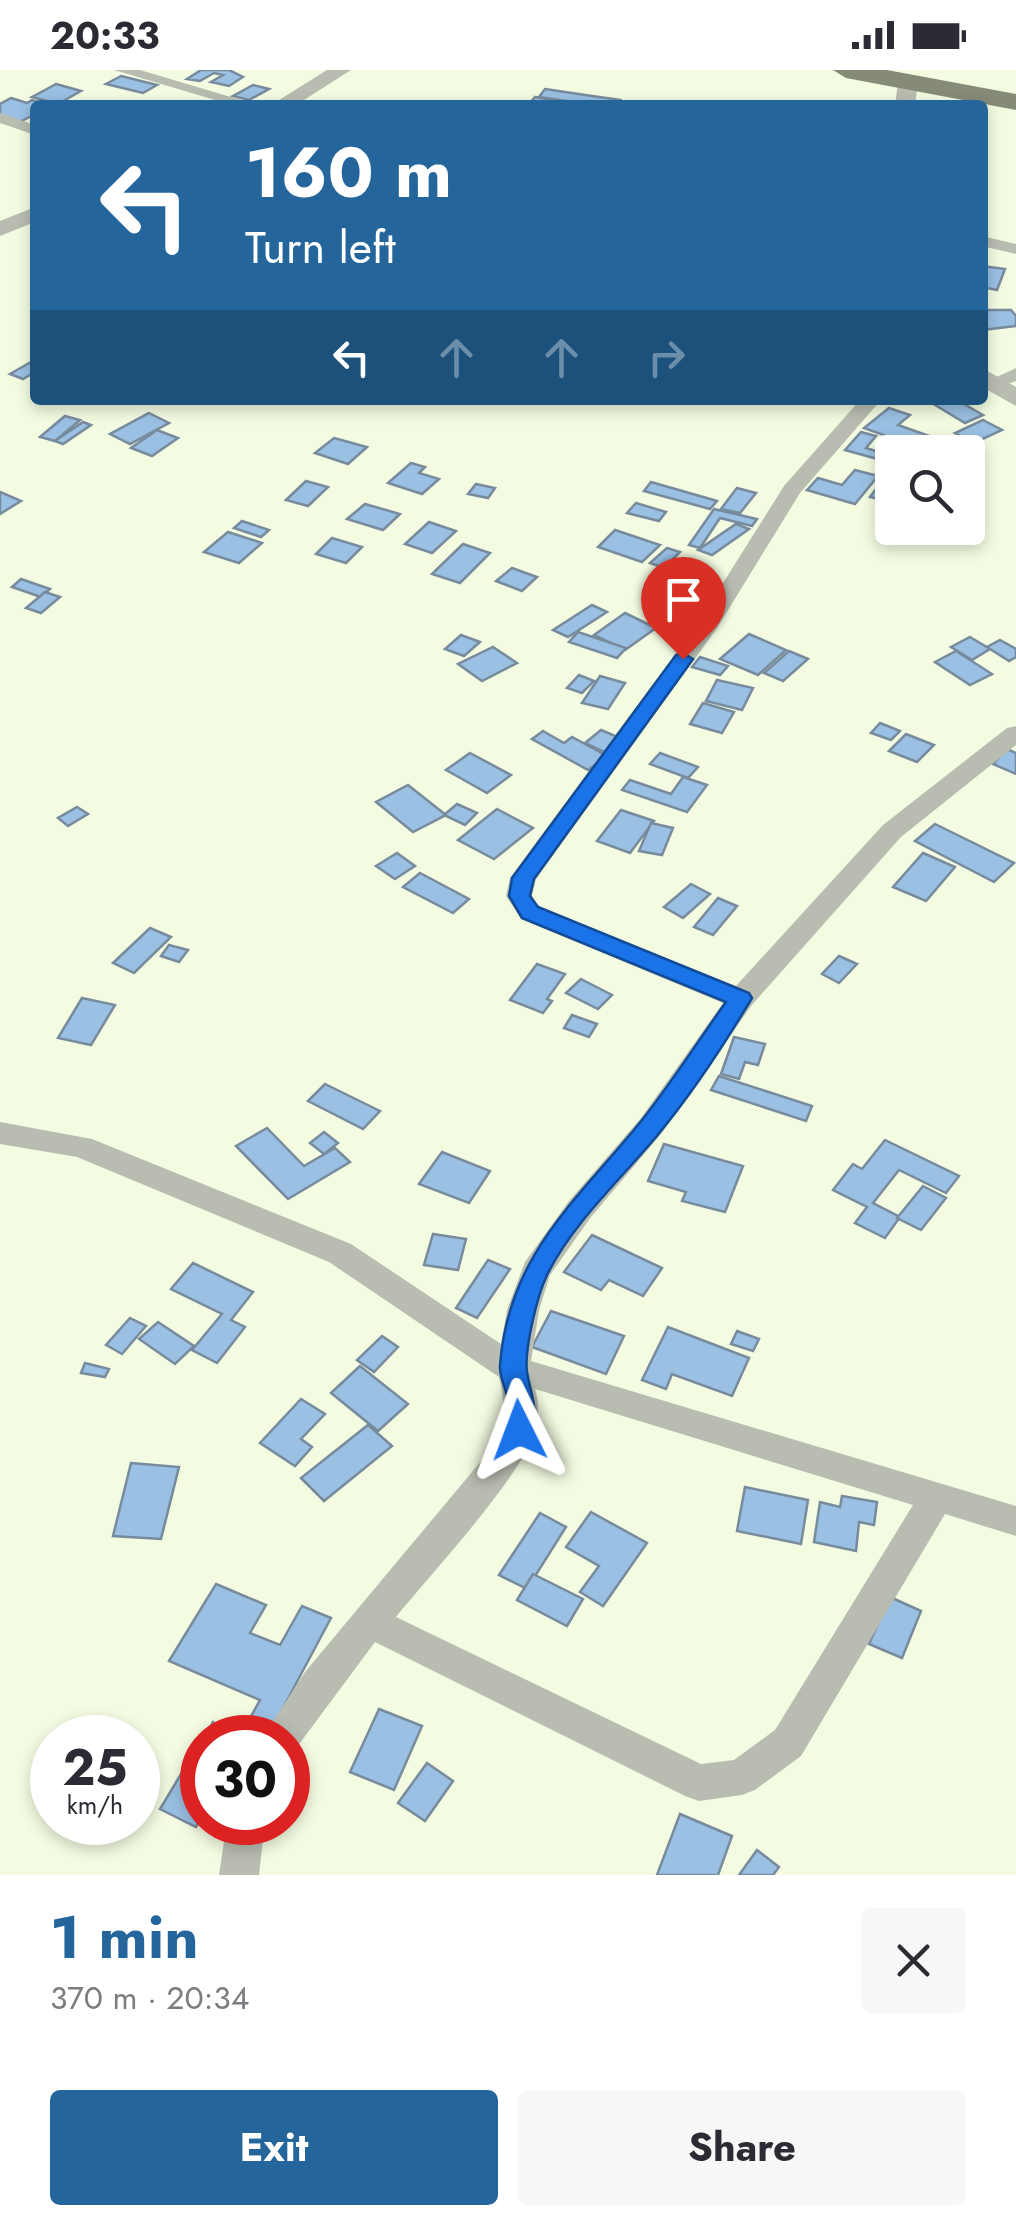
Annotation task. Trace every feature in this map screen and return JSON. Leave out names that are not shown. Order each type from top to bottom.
[{"type":"main road","points":[[846,70],[910,86],[1016,102]]},
{"type":"street","points":[[122,70],[232,100]]},
{"type":"street","points":[[289,100],[342,70]]},
{"type":"street","points":[[0,118],[30,128]]},
{"type":"street","points":[[0,230],[30,216]]},
{"type":"street","points":[[988,242],[1016,248]]},
{"type":"street","points":[[997,378],[1016,398]]},
{"type":"street","points":[[740,998],[530,913],[520,896],[523,878],[706,628],[791,490],[867,405]]},
{"type":"street","points":[[297,1715],[499,1464],[519,1430],[522,1402],[513,1369],[523,1310],[536,1271],[580,1208],[651,1126],[740,998],[892,832],[1016,733]]},
{"type":"street","points":[[0,1133],[81,1147],[340,1253],[513,1369],[1016,1521]]},
{"type":"street","points":[[370,1622],[698,1782],[742,1777],[788,1743],[936,1498]]},
{"type":"street","points":[[240,1875],[243,1845]]},
{"type":"building","points":[[201,70],[229,70],[243,77],[229,86],[211,82],[223,75],[214,73],[200,81],[187,79]]},
{"type":"building","points":[[121,76],[157,85],[143,93],[106,84]]},
{"type":"building","points":[[56,84],[81,91],[65,100],[32,97]]},
{"type":"building","points":[[253,85],[269,89],[249,100],[233,96]]},
{"type":"building","points":[[545,89],[620,100],[560,100],[539,97]]},
{"type":"building","points":[[11,98],[30,101],[30,117],[18,123],[0,118],[0,104]]},
{"type":"building","points":[[988,267],[1005,269],[997,290],[988,288]]},
{"type":"building","points":[[988,310],[1011,310],[1016,326],[988,329]]},
{"type":"building","points":[[30,363],[30,375],[23,379],[10,374]]},
{"type":"building","points":[[935,405],[966,405],[983,415],[965,423]]},
{"type":"building","points":[[889,408],[910,415],[898,425],[926,435],[884,435],[864,428]]},
{"type":"building","points":[[149,413],[169,423],[130,444],[110,434]]},
{"type":"building","points":[[65,416],[80,420],[55,441],[40,437]]},
{"type":"building","points":[[983,420],[1002,430],[985,438],[955,433]]},
{"type":"building","points":[[83,422],[91,425],[63,444],[55,441]]},
{"type":"building","points":[[157,430],[178,438],[152,456],[131,448]]},
{"type":"building","points":[[861,432],[875,436],[866,448],[875,451],[875,458],[845,450]]},
{"type":"building","points":[[334,438],[367,447],[348,464],[315,453]]},
{"type":"building","points":[[411,463],[425,467],[419,473],[439,479],[422,494],[388,483]]},
{"type":"building","points":[[855,470],[875,475],[855,504],[807,490],[818,478],[842,485]]},
{"type":"building","points":[[306,481],[328,487],[308,506],[286,500]]},
{"type":"building","points":[[651,482],[717,501],[710,509],[644,491]]},
{"type":"building","points":[[476,484],[495,488],[488,498],[468,494]]},
{"type":"building","points":[[737,488],[756,493],[740,513],[721,509]]},
{"type":"building","points":[[0,492],[21,501],[0,514]]},
{"type":"building","points":[[636,503],[666,512],[659,521],[627,513]]},
{"type":"building","points":[[365,504],[400,514],[383,530],[347,519]]},
{"type":"building","points":[[714,509],[757,519],[752,526],[720,518],[700,548],[689,545]]},
{"type":"building","points":[[242,521],[269,530],[261,537],[234,528]]},
{"type":"building","points":[[429,522],[456,531],[432,553],[405,544]]},
{"type":"building","points":[[736,524],[749,529],[712,555],[698,550]]},
{"type":"building","points":[[615,530],[660,545],[642,562],[598,547]]},
{"type":"building","points":[[228,532],[262,543],[239,563],[204,552]]},
{"type":"building","points":[[332,538],[362,547],[346,563],[316,554]]},
{"type":"building","points":[[463,544],[490,553],[460,583],[432,574]]},
{"type":"building","points":[[667,548],[680,552],[664,568],[650,563]]},
{"type":"building","points":[[512,568],[537,577],[522,591],[496,581]]},
{"type":"building","points":[[21,579],[50,589],[41,597],[12,587]]},
{"type":"building","points":[[45,592],[60,597],[41,613],[26,608]]},
{"type":"building","points":[[592,605],[607,612],[568,637],[553,630]]},
{"type":"building","points":[[625,613],[656,628],[625,650],[594,635]]},
{"type":"building","points":[[578,632],[626,648],[617,658],[569,642]]},
{"type":"building","points":[[749,634],[786,650],[758,675],[720,659]]},
{"type":"building","points":[[461,635],[480,642],[464,656],[445,649]]},
{"type":"building","points":[[970,637],[990,649],[972,660],[951,647]]},
{"type":"building","points":[[1000,640],[1016,649],[1016,657],[1009,661],[987,647]]},
{"type":"building","points":[[493,647],[517,663],[482,681],[458,664]]},
{"type":"building","points":[[789,651],[808,659],[783,681],[764,673]]},
{"type":"building","points":[[956,651],[992,674],[970,685],[935,662]]},
{"type":"building","points":[[700,657],[728,666],[720,675],[692,667]]},
{"type":"building","points":[[579,675],[594,681],[582,693],[567,688]]},
{"type":"building","points":[[600,676],[625,683],[608,709],[582,703]]},
{"type":"building","points":[[717,680],[753,688],[742,710],[706,701]]},
{"type":"building","points":[[703,703],[734,712],[722,733],[690,724]]},
{"type":"building","points":[[880,723],[900,731],[891,740],[871,733]]},
{"type":"building","points":[[601,730],[620,738],[604,752],[585,743]]},
{"type":"building","points":[[543,731],[564,743],[572,737],[607,756],[588,770],[532,739]]},
{"type":"building","points":[[906,734],[934,745],[917,762],[889,751]]},
{"type":"building","points":[[1007,749],[1016,753],[1016,774],[993,764]]},
{"type":"building","points":[[470,753],[511,775],[487,793],[446,770]]},
{"type":"building","points":[[660,753],[698,767],[688,778],[650,764]]},
{"type":"building","points":[[683,777],[707,785],[687,812],[622,790],[630,780],[671,794]]},
{"type":"building","points":[[408,785],[446,815],[413,832],[376,802]]},
{"type":"building","points":[[457,804],[477,813],[465,825],[444,815]]},
{"type":"building","points":[[77,807],[88,814],[68,826],[58,818]]},
{"type":"building","points":[[497,809],[533,828],[494,859],[458,840]]},
{"type":"building","points":[[621,810],[654,821],[630,853],[597,841]]},
{"type":"building","points":[[651,823],[673,828],[662,855],[639,851]]},
{"type":"building","points":[[935,824],[1014,863],[994,882],[915,841]]},
{"type":"building","points":[[397,853],[415,866],[395,879],[376,866]]},
{"type":"building","points":[[923,853],[955,867],[926,901],[893,887]]},
{"type":"building","points":[[420,873],[469,899],[453,913],[403,887]]},
{"type":"building","points":[[691,884],[710,894],[683,918],[664,907]]},
{"type":"building","points":[[718,898],[737,906],[713,935],[694,927]]},
{"type":"building","points":[[150,928],[171,937],[134,973],[113,963]]},
{"type":"building","points":[[169,945],[188,950],[179,962],[161,956]]},
{"type":"building","points":[[839,956],[857,964],[839,983],[822,974]]},
{"type":"building","points":[[537,964],[565,974],[547,999],[552,1001],[543,1013],[510,1000]]},
{"type":"building","points":[[581,979],[612,995],[598,1009],[566,993]]},
{"type":"building","points":[[82,998],[115,1005],[91,1045],[58,1038]]},
{"type":"building","points":[[572,1015],[597,1024],[589,1037],[564,1028]]},
{"type":"building","points":[[734,1037],[765,1044],[758,1065],[745,1062],[739,1079],[721,1074]]},
{"type":"building","points":[[719,1076],[812,1106],[806,1121],[711,1090]]},
{"type":"building","points":[[325,1084],[380,1111],[363,1129],[308,1101]]},
{"type":"building","points":[[267,1128],[304,1166],[335,1148],[350,1162],[288,1199],[236,1146]]},
{"type":"building","points":[[324,1132],[338,1143],[324,1154],[310,1143]]},
{"type":"building","points":[[885,1140],[959,1176],[946,1193],[899,1170],[873,1203],[900,1217],[885,1238],[855,1223],[867,1207],[833,1190],[853,1164],[862,1169]]},
{"type":"building","points":[[664,1144],[743,1166],[725,1212],[682,1201],[686,1192],[648,1181]]},
{"type":"building","points":[[442,1152],[490,1171],[469,1203],[419,1184]]},
{"type":"building","points":[[923,1186],[946,1198],[921,1230],[897,1218]]},
{"type":"building","points":[[433,1234],[466,1239],[458,1270],[424,1265]]},
{"type":"building","points":[[592,1235],[662,1268],[643,1296],[609,1280],[601,1290],[564,1272]]},
{"type":"building","points":[[488,1260],[510,1269],[477,1318],[456,1308]]},
{"type":"building","points":[[193,1263],[253,1292],[231,1320],[245,1327],[217,1363],[192,1350],[222,1314],[171,1289]]},
{"type":"building","points":[[551,1311],[624,1336],[606,1374],[532,1347]]},
{"type":"building","points":[[130,1318],[146,1326],[122,1354],[106,1345]]},
{"type":"building","points":[[158,1322],[194,1346],[175,1364],[139,1339]]},
{"type":"building","points":[[668,1327],[749,1358],[732,1396],[672,1374],[666,1389],[642,1380]]},
{"type":"building","points":[[737,1331],[759,1339],[753,1351],[731,1344]]},
{"type":"building","points":[[382,1336],[398,1347],[374,1372],[357,1360]]},
{"type":"building","points":[[85,1363],[109,1369],[105,1377],[81,1373]]},
{"type":"building","points":[[360,1366],[408,1404],[378,1431],[331,1393]]},
{"type":"building","points":[[301,1399],[325,1414],[301,1439],[312,1447],[295,1466],[260,1443]]},
{"type":"building","points":[[368,1425],[392,1446],[324,1501],[301,1478]]},
{"type":"building","points":[[131,1463],[179,1467],[161,1539],[113,1536]]},
{"type":"building","points":[[745,1487],[808,1500],[801,1544],[737,1531]]},
{"type":"building","points":[[842,1496],[877,1502],[874,1525],[859,1522],[856,1551],[814,1542],[820,1502],[840,1507]]},
{"type":"building","points":[[591,1512],[647,1543],[603,1606],[580,1592],[599,1566],[566,1547]]},
{"type":"building","points":[[540,1513],[566,1527],[527,1589],[499,1575]]},
{"type":"building","points":[[533,1574],[583,1599],[567,1626],[517,1600]]},
{"type":"building","points":[[216,1584],[266,1605],[250,1633],[280,1645],[302,1606],[331,1618],[279,1715],[252,1715],[260,1700],[169,1661]]},
{"type":"building","points":[[890,1597],[921,1611],[902,1658],[869,1644]]},
{"type":"building","points":[[379,1709],[422,1726],[394,1790],[350,1772]]},
{"type":"building","points":[[427,1763],[453,1781],[425,1821],[398,1803]]},
{"type":"building","points":[[180,1776],[180,1819],[160,1809]]},
{"type":"building","points":[[680,1814],[732,1836],[718,1875],[657,1875]]},
{"type":"building","points":[[757,1850],[779,1867],[773,1875],[739,1875]]},
{"type":"route","points":[[519,1430],[522,1402],[513,1369],[523,1310],[536,1271],[580,1208],[651,1126],[740,998],[530,913],[520,896],[523,878],[683,659]]}]
